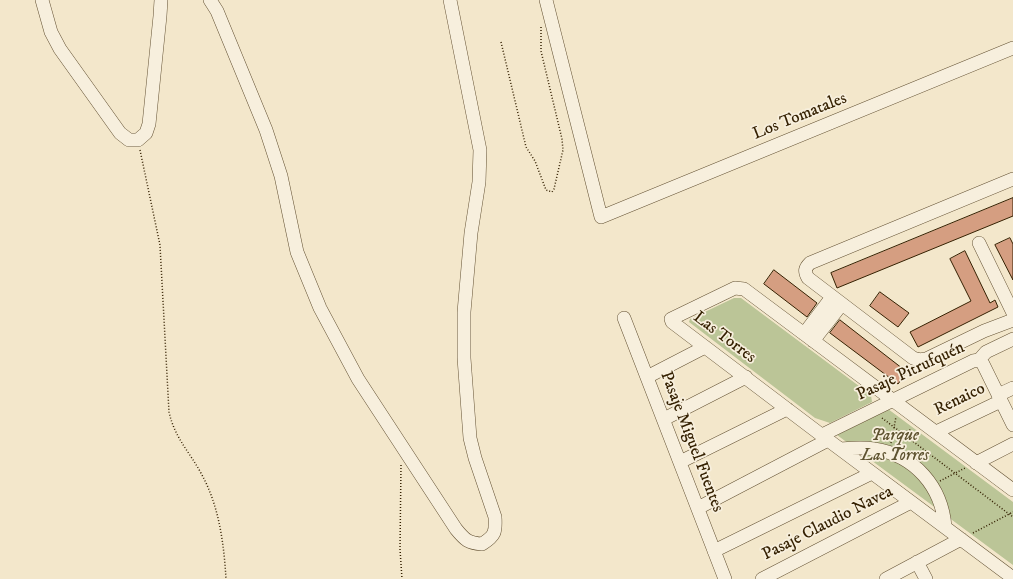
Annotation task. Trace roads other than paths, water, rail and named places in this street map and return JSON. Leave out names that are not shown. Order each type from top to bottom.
[{"type":"street","points":[[42,0],[51,32],[60,49],[120,133],[129,140],[138,140],[146,133],[150,124],[161,0]]},
{"type":"street","points":[[210,0],[217,11],[266,130],[281,176],[297,252],[320,308],[358,379],[463,537],[472,543],[482,544],[492,537],[496,527],[495,516],[475,458],[470,438],[464,358],[464,312],[471,234],[479,182],[480,150],[450,0]]},
{"type":"street","name":"Los Tomatales","points":[[546,0],[601,217],[1013,48]]},
{"type":"street","points":[[1013,179],[810,263],[806,268],[805,274],[837,301],[913,358],[919,360],[926,359],[1013,320]]},
{"type":"street","points":[[979,243],[1013,313]]},
{"type":"street","name":"Las Torres","points":[[1013,490],[971,465],[936,432],[744,289],[735,288],[671,319],[672,322],[911,502],[945,527],[966,537],[1013,578]]},
{"type":"street","points":[[808,337],[837,301]]},
{"type":"street","name":"Pasaje Miguel Fuentes","points":[[624,318],[725,579]]},
{"type":"street","name":"Pasaje Pitrufquén","points":[[698,508],[892,400],[973,361],[979,360],[986,352],[1013,339]]},
{"type":"street","points":[[647,377],[705,347]]},
{"type":"street","points":[[979,360],[983,364],[1013,425]]},
{"type":"street","points":[[664,420],[746,377]]},
{"type":"street","name":"Renaico","points":[[936,432],[1000,398],[1013,388]]},
{"type":"street","points":[[680,462],[787,409]]},
{"type":"street","points":[[971,465],[1013,444]]},
{"type":"street","points":[[840,449],[869,448],[889,452],[912,465],[932,485],[942,506],[945,527]]},
{"type":"street","points":[[714,551],[872,473]]},
{"type":"street","name":"Pasaje Claudio Navea","points":[[762,579],[911,502]]},
{"type":"street","points":[[886,579],[966,537]]},
{"type":"street","points":[[918,562],[926,579]]},
{"type":"park label","name":"Parque Las Torres","points":[[895,446]]}]
